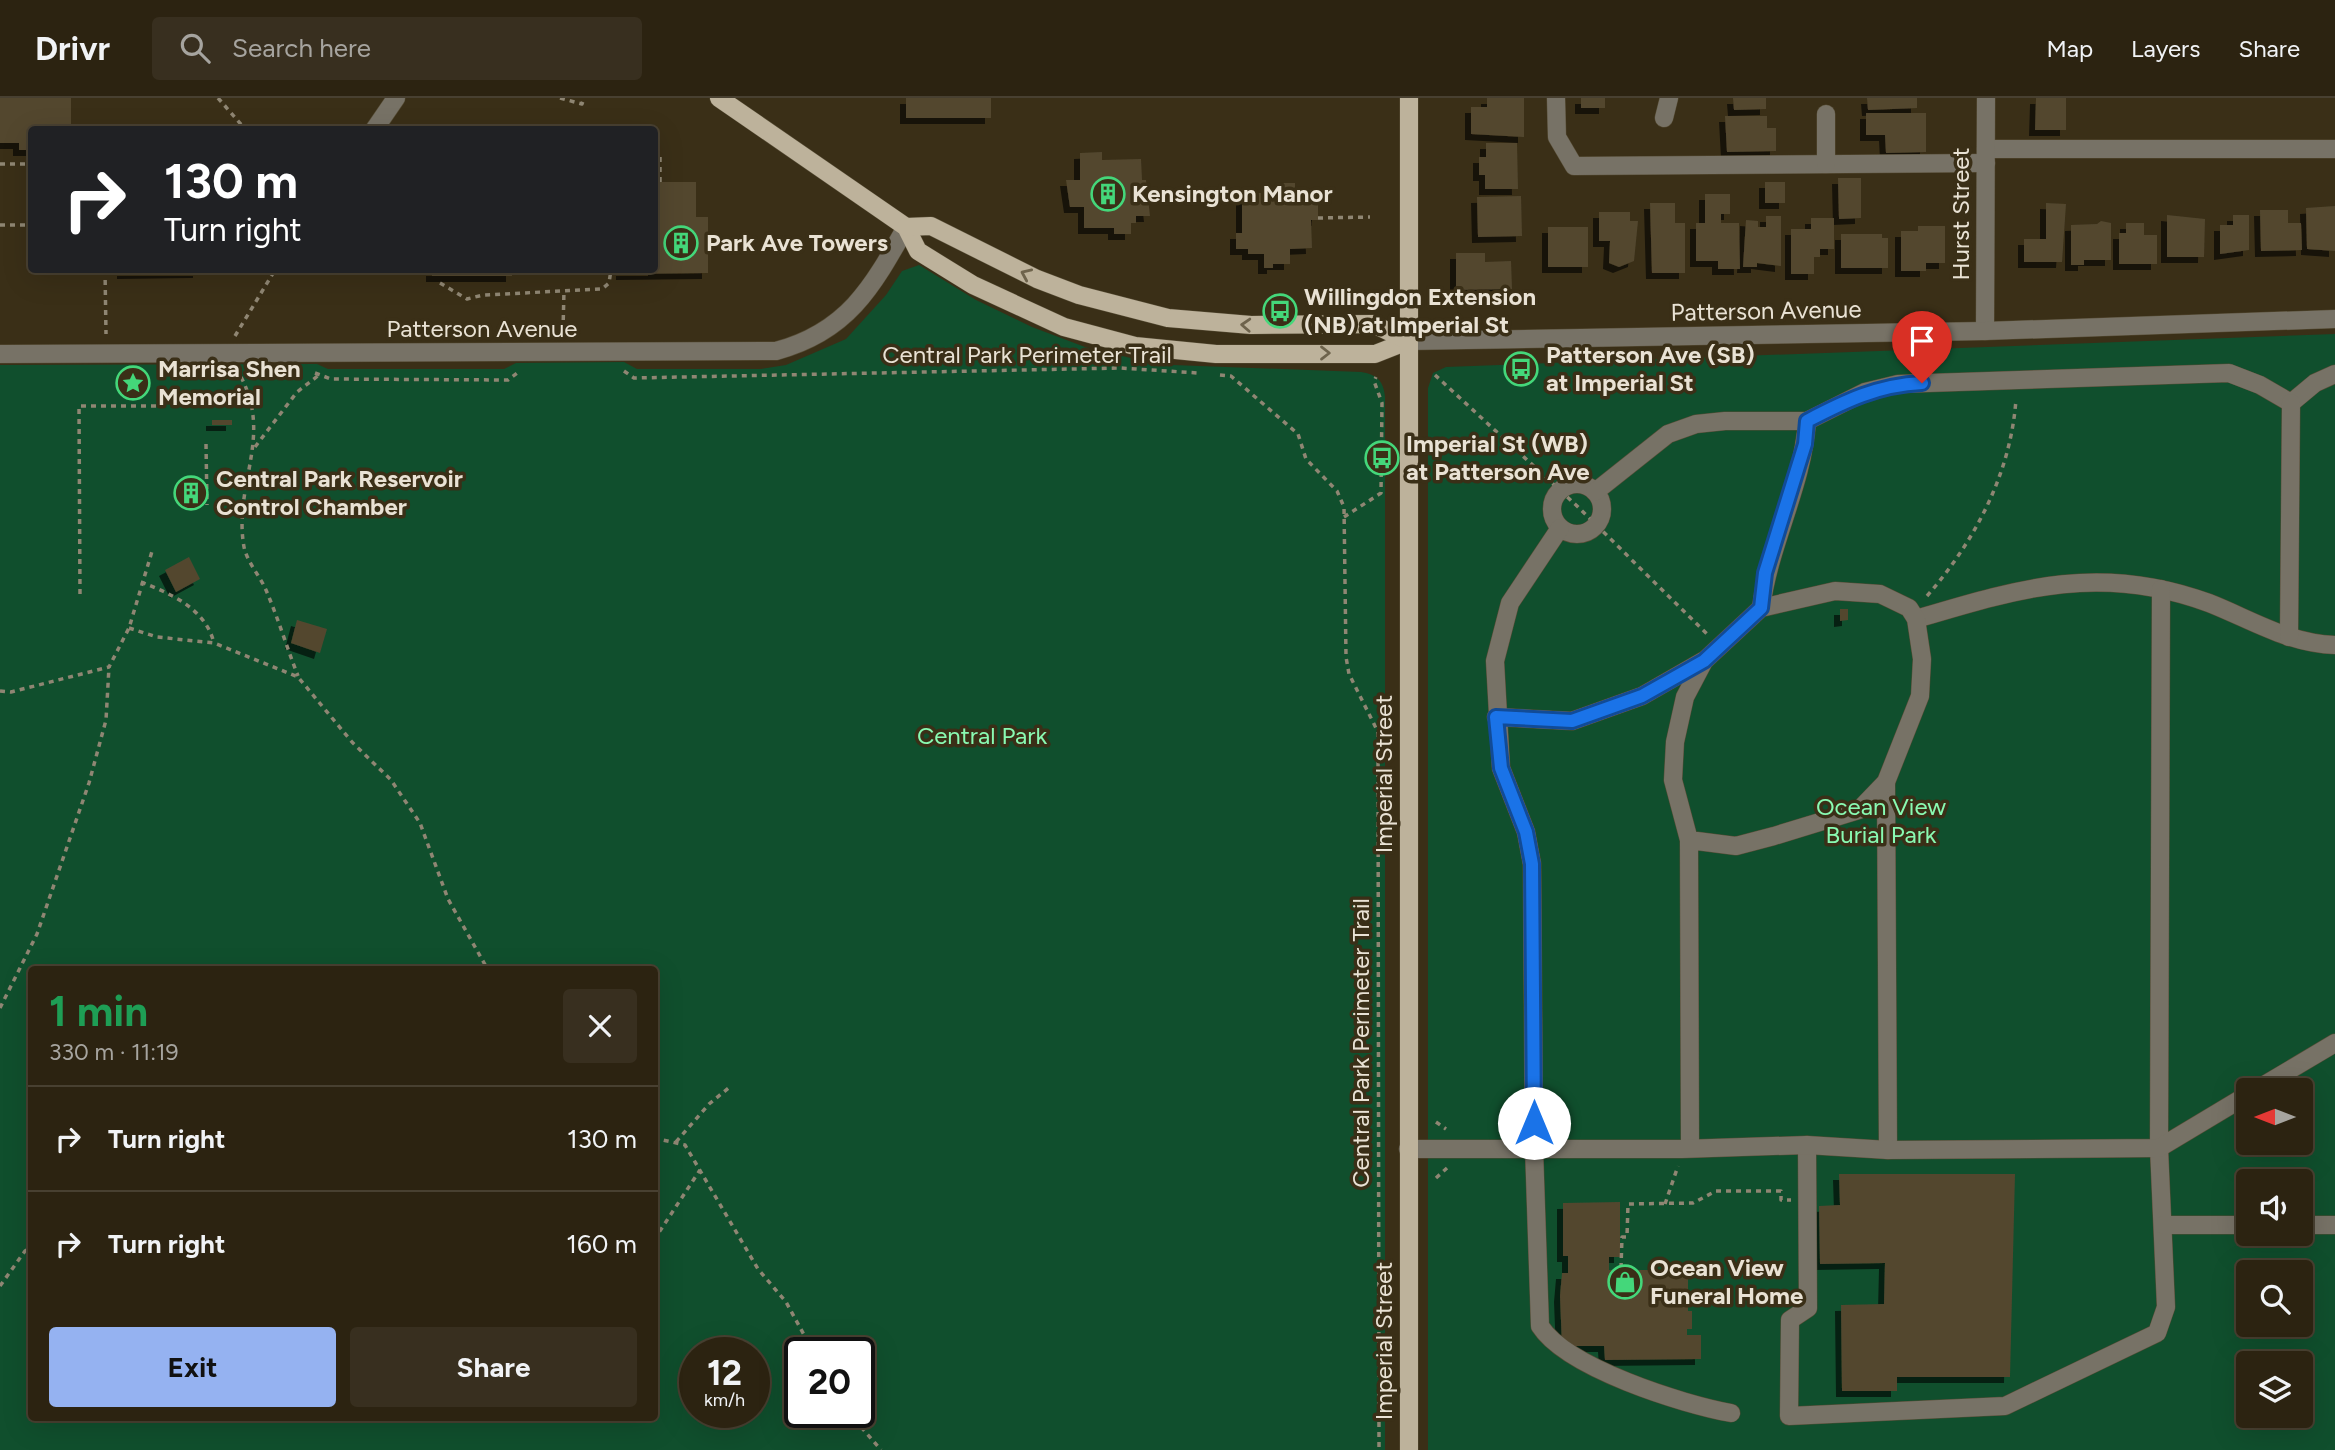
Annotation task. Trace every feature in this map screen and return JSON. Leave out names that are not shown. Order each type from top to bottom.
[{"type":"main road","points":[[719,98],[906,227],[918,251],[973,285],[1064,327],[1135,346],[1216,354],[1375,354],[1408,341]]},
{"type":"main road","name":"Imperial Street","points":[[1409,98],[1409,1450]]},
{"type":"main road","points":[[906,227],[931,226],[1037,279],[1079,295],[1168,318],[1251,325],[1373,324],[1408,341]]},
{"type":"street","points":[[377,126],[396,98]]},
{"type":"street","points":[[1556,98],[1557,137],[1574,166],[1826,164],[1986,156],[2335,149]]},
{"type":"street","points":[[1664,118],[1669,98]]},
{"type":"street","name":"Hurst Street","points":[[1985,331],[1986,98]]},
{"type":"street","points":[[1826,114],[1826,164]]},
{"type":"street","name":"Patterson Avenue","points":[[0,354],[776,351],[800,345],[825,333],[856,307],[906,227]]},
{"type":"street","name":"Patterson Avenue","points":[[1408,341],[1985,331],[2335,319]]},
{"type":"street","points":[[1595,492],[1668,435],[1696,424],[1725,421],[1807,421],[1865,392],[1898,384],[2229,373],[2260,385],[2291,402]]},
{"type":"street","points":[[2291,402],[2315,383],[2335,374]]},
{"type":"street","points":[[2289,637],[2291,402]]},
{"type":"street","points":[[1761,608],[1765,573],[1805,444],[1807,421]]},
{"type":"street","points":[[1581,484],[1595,492],[1602,512],[1596,525],[1590,531],[1575,535],[1560,528],[1552,514],[1554,498],[1559,491],[1581,484]]},
{"type":"street","points":[[1560,528],[1510,603],[1495,662],[1496,717],[1501,768],[1526,832],[1532,864],[1534,1148],[1540,1326],[1550,1341],[1644,1388],[1693,1406],[1731,1413]]},
{"type":"street","points":[[1914,616],[2009,591],[2046,584],[2099,581],[2139,584],[2161,589],[2208,603],[2289,637],[2335,645]]},
{"type":"street","points":[[1807,1145],[1808,1308],[1790,1320],[1789,1416],[2005,1406],[2157,1333],[2166,1307],[2159,1148],[2161,589]]},
{"type":"street","points":[[1496,717],[1572,721],[1642,696],[1704,661],[1761,608],[1835,591],[1880,594],[1909,608],[1914,616],[1922,659],[1920,696],[1886,782],[1888,1150]]},
{"type":"street","points":[[1686,1149],[1689,841],[1673,780],[1675,742],[1685,697],[1704,661]]},
{"type":"street","points":[[1689,841],[1736,846],[1774,836],[1859,810],[1886,782]]},
{"type":"street","points":[[2276,1078],[2335,1043]]},
{"type":"street","points":[[1408,1149],[1686,1149],[1807,1145],[1888,1150],[2159,1148],[2236,1102]]},
{"type":"street","points":[[2163,1225],[2236,1225]]},
{"type":"street","points":[[2313,1225],[2335,1225]]},
{"type":"path","points":[[218,98],[242,126]]},
{"type":"path","points":[[560,98],[582,104],[584,98]]},
{"type":"path","points":[[658,167],[660,152]]},
{"type":"path","points":[[0,164],[28,164]]},
{"type":"path","points":[[658,177],[660,182]]},
{"type":"path","points":[[1318,218],[1370,217]]},
{"type":"path","points":[[0,225],[28,225]]},
{"type":"path","points":[[106,273],[107,354]]},
{"type":"path","points":[[239,326],[273,273]]},
{"type":"path","points":[[440,283],[467,299],[602,289],[609,283],[611,273]]},
{"type":"path","points":[[563,330],[564,290]]},
{"type":"path","points":[[235,365],[254,404],[254,449],[243,504],[245,550],[265,587],[298,677],[352,742],[391,780],[420,823],[448,899],[486,966]]},
{"type":"path","name":"Central Park Perimeter Trail","points":[[620,369],[634,378],[1120,368],[1203,374]]},
{"type":"path","points":[[311,371],[331,379],[508,380],[523,369]]},
{"type":"path","points":[[211,373],[240,376],[263,373]]},
{"type":"path","points":[[254,449],[297,392],[320,375]]},
{"type":"path","name":"Central Park Perimeter Trail","points":[[1217,375],[1231,376],[1297,434],[1306,459],[1337,491],[1343,517],[1346,657],[1349,674],[1378,732],[1379,1450]]},
{"type":"path","points":[[1434,375],[1596,525],[1720,647]]},
{"type":"path","points":[[1343,517],[1381,493],[1382,403],[1374,381],[1377,377]]},
{"type":"path","points":[[1914,616],[1978,527],[1999,478],[2015,426],[2018,380]]},
{"type":"path","points":[[80,594],[79,406],[160,406]]},
{"type":"path","points":[[206,444],[207,505]]},
{"type":"path","points":[[0,1008],[37,934],[89,783],[106,720],[109,667],[129,628],[153,548]]},
{"type":"path","points":[[141,582],[181,598],[210,628],[214,643]]},
{"type":"path","points":[[129,628],[157,637],[214,643],[298,677]]},
{"type":"path","points":[[0,691],[11,692],[109,667]]},
{"type":"path","points":[[676,1142],[709,1104],[731,1086]]},
{"type":"path","points":[[658,1139],[685,1145],[758,1269],[786,1302],[805,1337]]},
{"type":"path","points":[[1665,1203],[1686,1149]]},
{"type":"path","points":[[658,1234],[700,1170]]},
{"type":"path","points":[[1621,1268],[1628,1204],[1693,1203],[1716,1191],[1781,1191],[1781,1200]]},
{"type":"path","points":[[0,1286],[28,1249]]},
{"type":"path","points":[[862,1428],[881,1450]]},
{"type":"green space","name":"Central Park","points":[[919,265],[976,300],[1032,327],[1085,347],[1173,365],[1361,372],[1375,377],[1383,387],[1385,1450],[0,1450],[0,365],[317,364],[328,369],[504,369],[516,363],[624,362],[637,369],[761,369],[786,365],[846,339],[886,295],[902,271]]},
{"type":"green space","name":"Ocean View Burial Park","points":[[2335,334],[2335,1450],[1428,1450],[1428,388],[1433,373],[1446,367]]},
{"type":"building","points":[[0,98],[71,98],[71,126],[28,126],[28,150],[19,150],[19,143],[0,143]]},
{"type":"building","points":[[906,98],[991,98],[991,118],[906,118]]},
{"type":"building","points":[[1487,98],[1524,98],[1524,137],[1471,134],[1471,107],[1487,107]]},
{"type":"building","points":[[1581,98],[1605,98],[1605,108],[1581,108]]},
{"type":"building","points":[[1733,98],[1766,98],[1766,109],[1734,110]]},
{"type":"building","points":[[1867,98],[1917,98],[1917,108],[1868,110]]},
{"type":"building","points":[[2036,98],[2066,98],[2066,130],[2035,130]]},
{"type":"building","points":[[1866,113],[1926,113],[1926,152],[1886,153],[1885,135],[1866,135]]},
{"type":"building","points":[[1725,116],[1767,116],[1767,128],[1776,128],[1776,151],[1727,152]]},
{"type":"building","points":[[1486,143],[1517,143],[1518,189],[1485,189],[1485,175],[1479,175],[1479,157],[1486,157]]},
{"type":"building","name":"Kensington Manor","points":[[1102,152],[1102,160],[1141,159],[1142,180],[1146,180],[1150,216],[1136,216],[1136,223],[1131,223],[1131,234],[1114,234],[1114,228],[1084,228],[1084,207],[1070,207],[1066,180],[1080,180],[1080,153]]},
{"type":"building","points":[[1838,178],[1861,178],[1861,218],[1839,219]]},
{"type":"building","name":"Park Ave Towers","points":[[658,182],[696,182],[696,217],[708,217],[708,273],[622,274],[658,273]]},
{"type":"building","points":[[1765,182],[1785,182],[1785,203],[1765,203]]},
{"type":"building","points":[[1278,183],[1295,183],[1295,199],[1318,199],[1318,220],[1311,220],[1312,248],[1290,249],[1290,264],[1273,264],[1273,268],[1264,268],[1264,254],[1248,254],[1248,249],[1236,249],[1236,233],[1242,233],[1242,193],[1262,193],[1262,188],[1278,188]]},
{"type":"building","points":[[1705,194],[1730,194],[1730,214],[1721,214],[1721,223],[1739,223],[1740,269],[1718,269],[1718,261],[1696,261],[1696,223],[1705,223]]},
{"type":"building","points":[[1521,196],[1522,236],[1478,237],[1477,197]]},
{"type":"building","points":[[1650,203],[1675,203],[1675,223],[1685,223],[1685,273],[1652,273]]},
{"type":"building","points":[[2046,203],[2066,204],[2062,262],[2024,262],[2024,239],[2046,239]]},
{"type":"building","points":[[2335,206],[2335,251],[2307,249],[2306,208]]},
{"type":"building","points":[[2260,210],[2288,210],[2288,223],[2301,223],[2302,250],[2261,251]]},
{"type":"building","points":[[1599,212],[1630,212],[1630,221],[1638,221],[1634,261],[1619,267],[1609,263],[1610,241],[1599,241]]},
{"type":"building","points":[[2167,215],[2205,219],[2204,257],[2167,257]]},
{"type":"building","points":[[2233,215],[2249,215],[2249,250],[2220,254],[2220,225],[2233,225]]},
{"type":"building","points":[[1766,216],[1781,216],[1781,266],[1757,263],[1757,267],[1743,267],[1746,220],[1758,221],[1758,227],[1766,227]]},
{"type":"building","points":[[1811,218],[1834,218],[1834,249],[1820,249],[1820,257],[1814,257],[1814,274],[1791,274],[1791,229],[1811,229]]},
{"type":"building","points":[[2101,221],[2111,223],[2111,260],[2084,260],[2084,265],[2071,265],[2071,225],[2097,224]]},
{"type":"building","points":[[2126,223],[2144,223],[2144,235],[2157,235],[2157,264],[2119,264],[2119,233],[2126,233]]},
{"type":"building","points":[[1918,226],[1945,226],[1945,263],[1926,263],[1926,271],[1901,271],[1901,231],[1918,231]]},
{"type":"building","points":[[1548,227],[1588,227],[1588,267],[1548,267]]},
{"type":"building","points":[[1841,234],[1882,234],[1882,238],[1888,238],[1888,268],[1841,268]]},
{"type":"building","points":[[1456,253],[1485,253],[1485,262],[1511,261],[1512,289],[1456,290]]},
{"type":"building","points":[[432,273],[512,273],[512,276],[432,276]]},
{"type":"building","points":[[212,420],[232,420],[232,425],[212,425]]},
{"type":"building","name":"Central Park Reservoir Control Chamber","points":[[188,484],[194,484],[194,502],[188,502]]},
{"type":"building","points":[[189,557],[200,579],[176,592],[165,570]]},
{"type":"building","points":[[1840,609],[1848,609],[1848,620],[1840,621]]},
{"type":"building","points":[[297,620],[327,629],[320,653],[291,643]]},
{"type":"building","points":[[1839,1174],[2015,1174],[2010,1377],[1897,1377],[1897,1391],[1842,1391],[1841,1305],[1884,1304],[1885,1263],[1820,1264],[1819,1206],[1840,1205]]},
{"type":"building","name":"Ocean View Funeral Home","points":[[1620,1202],[1620,1257],[1609,1257],[1609,1270],[1688,1270],[1688,1311],[1692,1311],[1692,1329],[1687,1329],[1687,1335],[1701,1335],[1701,1359],[1605,1360],[1604,1346],[1562,1346],[1560,1296],[1562,1273],[1568,1273],[1568,1256],[1563,1256],[1563,1203]]},
{"type":"place","name":"Kensington Manor","points":[[1108,194]]},
{"type":"place","name":"Park Ave Towers","points":[[681,243]]},
{"type":"place","name":"Willingdon Extension (NB) at Imperial St","points":[[1280,311]]},
{"type":"place","name":"Patterson Ave (SB) at Imperial St","points":[[1521,369]]},
{"type":"place","name":"Marrisa Shen Memorial","points":[[133,383]]},
{"type":"place","name":"Imperial St (WB) at Patterson Ave","points":[[1382,458]]},
{"type":"place","name":"Central Park Reservoir Control Chamber","points":[[191,493]]},
{"type":"place","name":"Ocean View Funeral Home","points":[[1625,1282]]},
{"type":"route","points":[[1534,1123],[1532,864],[1526,832],[1501,768],[1496,717],[1572,721],[1642,696],[1704,661],[1761,608],[1765,573],[1805,444],[1807,421],[1865,392],[1898,384],[1922,383]]}]
